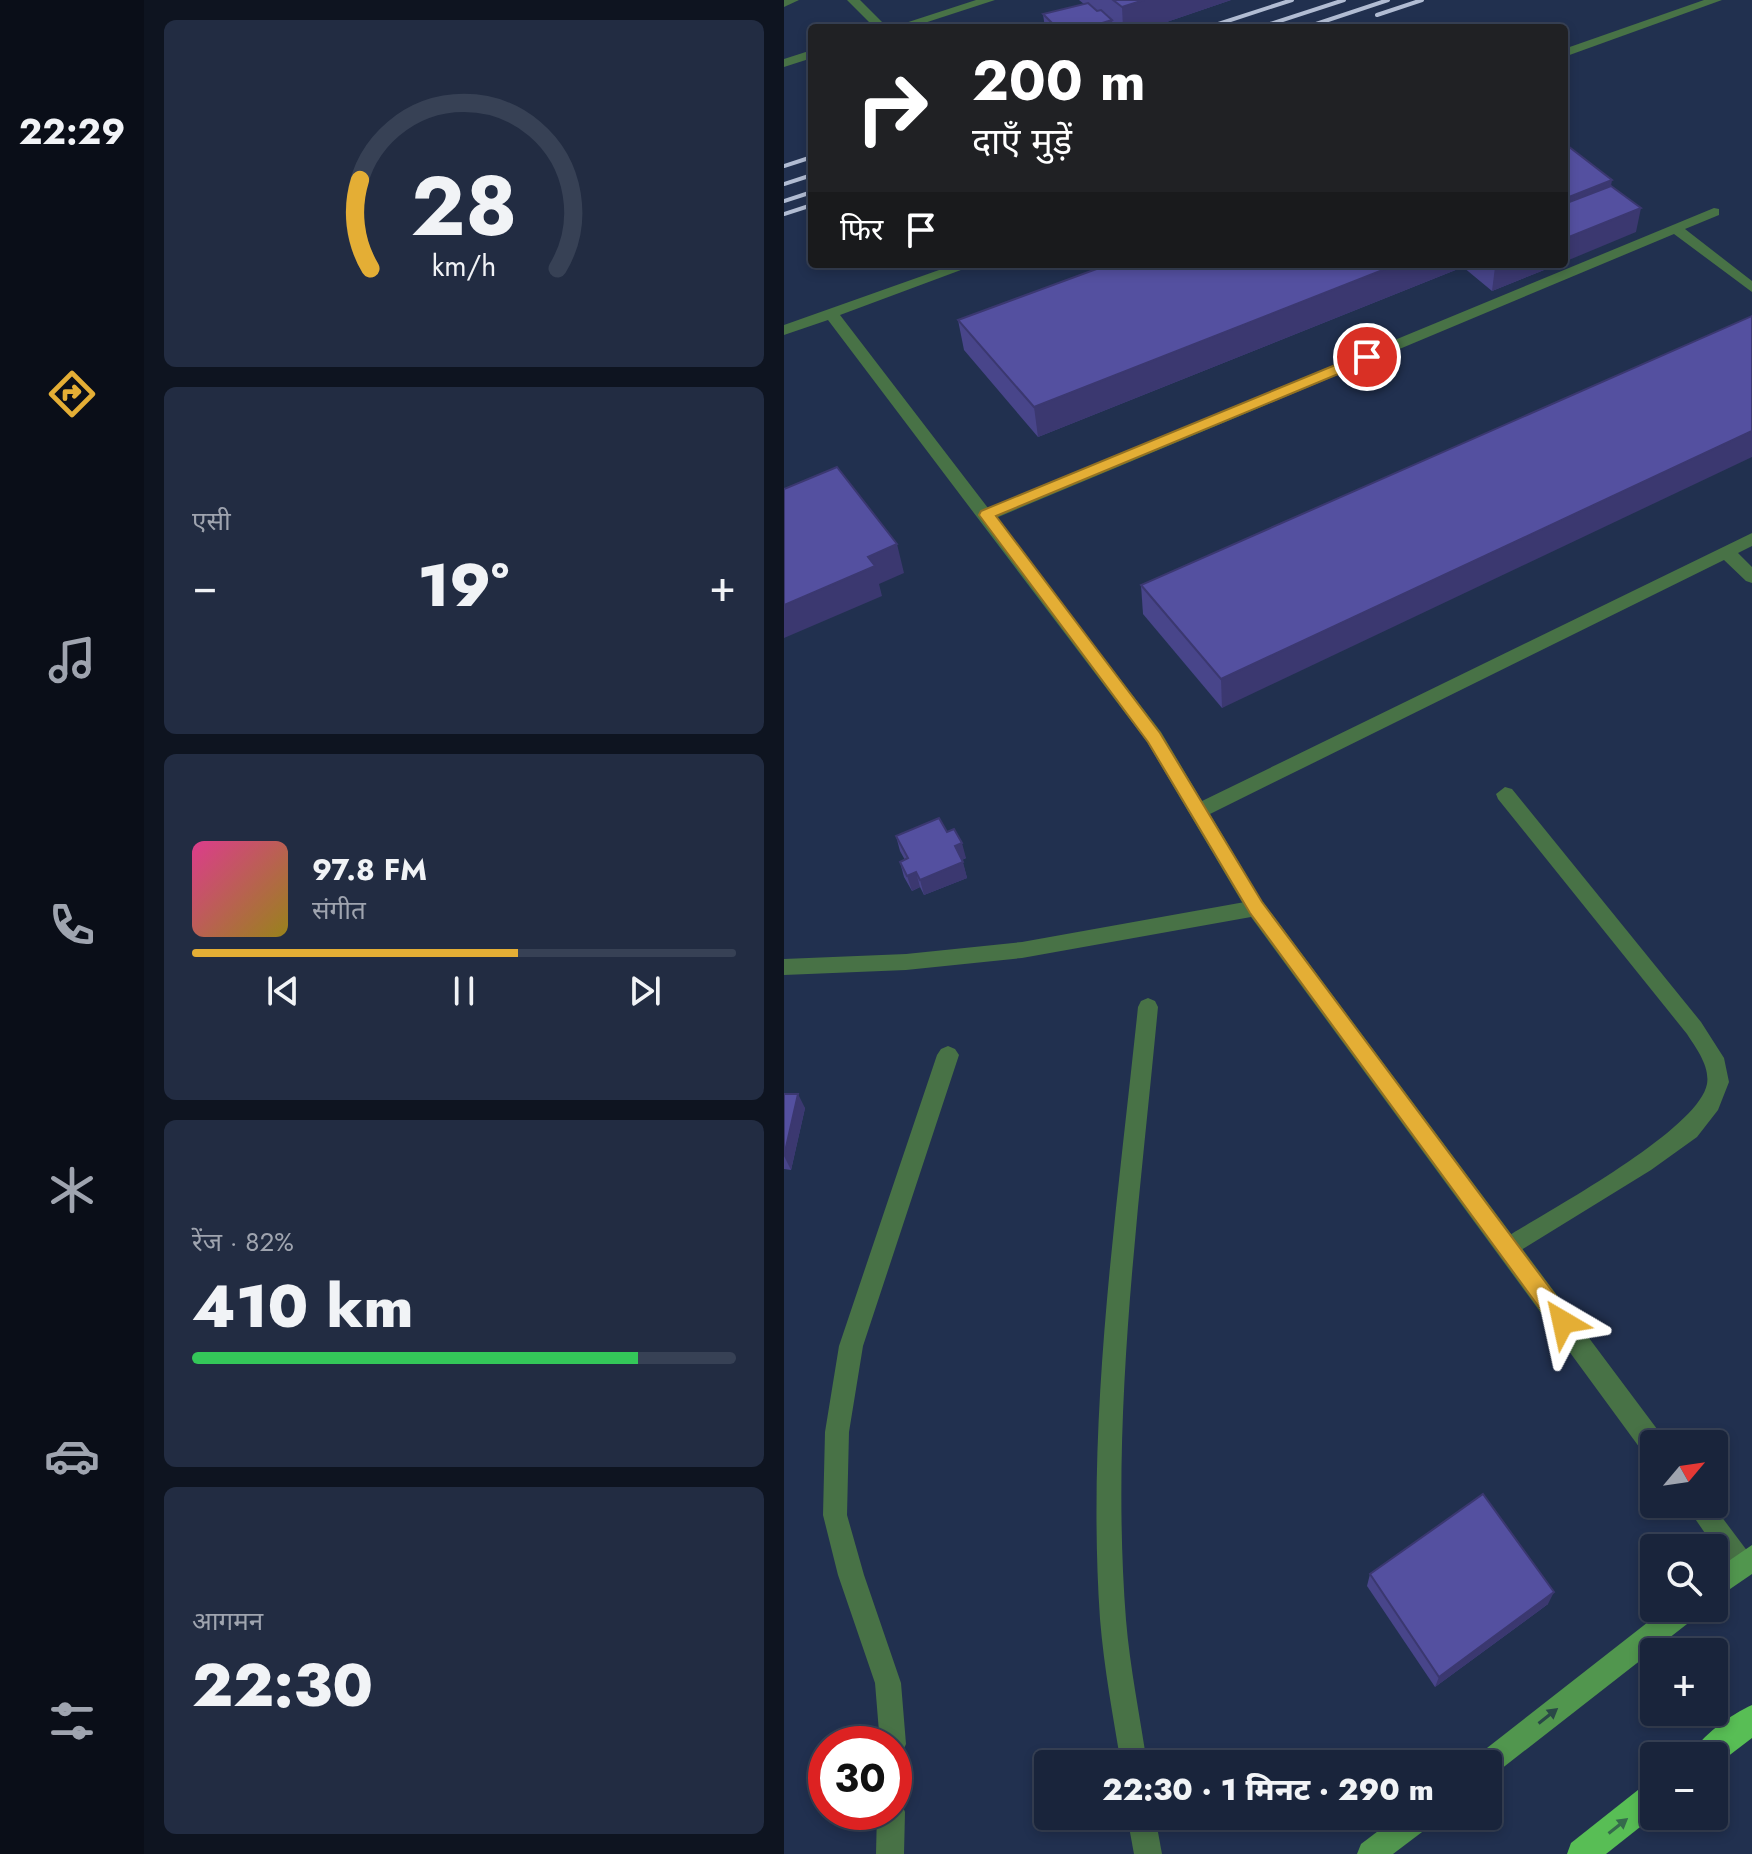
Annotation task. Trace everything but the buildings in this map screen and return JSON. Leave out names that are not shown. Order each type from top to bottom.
[{"type":"highway","points":[[1724,1742],[1752,1720]]},
{"type":"highway","points":[[1582,1854],[1640,1808]]},
{"type":"main road","points":[[1728,1576],[1747,1562]]},
{"type":"main road","points":[[1502,1752],[1669,1622]]},
{"type":"main road","points":[[1371,1854],[1402,1830]]},
{"type":"street","points":[[784,3],[793,0]]},
{"type":"street","points":[[853,0],[878,24]]},
{"type":"street","points":[[909,24],[989,0]]},
{"type":"street","points":[[1568,52],[1716,0]]},
{"type":"street","points":[[784,63],[808,55]]},
{"type":"street","points":[[987,515],[1714,212]]},
{"type":"street","points":[[1675,228],[1752,288]]},
{"type":"street","points":[[784,330],[959,268]]},
{"type":"street","points":[[831,314],[1154,737],[1256,908],[1642,1430]]},
{"type":"street","points":[[1199,811],[1752,539]]},
{"type":"street","points":[[1726,551],[1752,577]]},
{"type":"street","points":[[1505,794],[1694,1028],[1713,1058],[1718,1082],[1710,1103],[1689,1130],[1643,1163],[1508,1248]]},
{"type":"street","points":[[784,967],[906,962],[1022,950],[1256,908]]},
{"type":"street","points":[[1132,1750],[1113,1621],[1110,1508],[1121,1296],[1148,1007]]},
{"type":"street","points":[[892,1726],[888,1683],[851,1575],[835,1515],[837,1432],[851,1346],[948,1055]]},
{"type":"street","points":[[1709,1518],[1747,1562]]},
{"type":"street","points":[[890,1854],[891,1830]]},
{"type":"street","points":[[1144,1830],[1148,1854]]},
{"type":"railway","points":[[1218,24],[1292,0]]},
{"type":"railway","points":[[1270,24],[1344,0]]},
{"type":"railway","points":[[1316,24],[1388,0]]},
{"type":"railway","points":[[1377,15],[1422,0]]},
{"type":"railway","points":[[784,166],[808,158]]},
{"type":"railway","points":[[784,184],[808,176]]},
{"type":"railway","points":[[784,201],[808,193]]},
{"type":"railway","points":[[784,214],[808,206]]},
{"type":"route","points":[[1367,357],[987,515],[1154,737],[1256,908],[1563,1322]]}]
